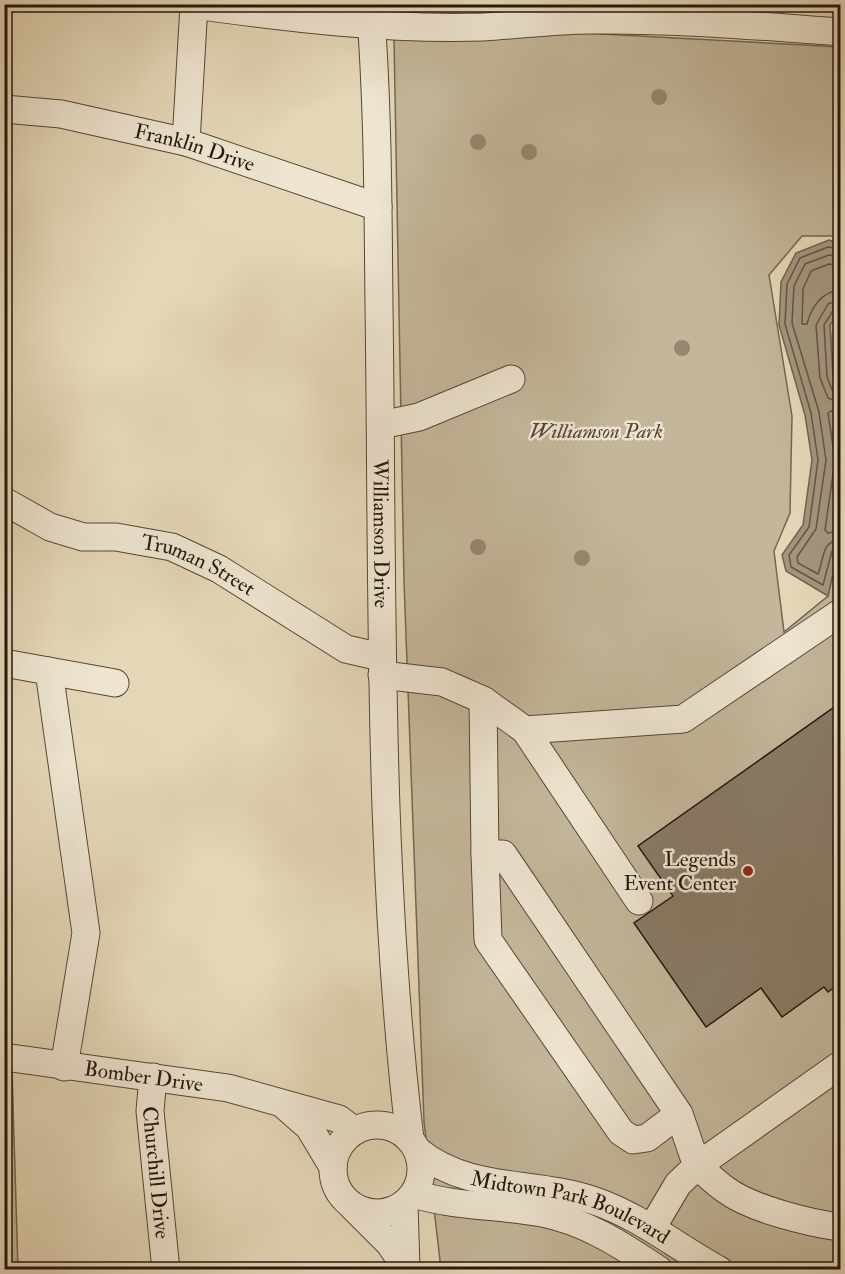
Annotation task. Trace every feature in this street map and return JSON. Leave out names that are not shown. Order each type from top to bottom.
[{"type":"street","points":[[186,142],[194,5],[281,17],[371,14],[481,27],[601,20],[681,22],[840,32]]},
{"type":"street","name":"Williamson Drive","points":[[371,14],[378,207],[381,666],[402,1063],[414,1145]]},
{"type":"street","name":"Franklin Drive","points":[[4,109],[61,114],[186,142],[378,207]]},
{"type":"street","points":[[381,425],[419,417],[511,379]]},
{"type":"street","name":"Truman Street","points":[[4,501],[50,527],[83,537],[116,537],[172,547],[219,569],[346,649],[381,666],[442,682],[483,700],[525,730]]},
{"type":"street","points":[[639,901],[525,730],[683,719],[840,612]]},
{"type":"street","points":[[4,663],[115,683]]},
{"type":"street","points":[[49,670],[86,933],[64,1067]]},
{"type":"street","points":[[483,700],[488,940],[621,1132],[633,1140],[647,1137],[679,1114]]},
{"type":"street","points":[[485,854],[504,854],[679,1114],[697,1166],[728,1192],[768,1209],[816,1224],[840,1227]]},
{"type":"street","name":"Bomber Drive","points":[[4,1057],[228,1088],[339,1119],[362,1128]]},
{"type":"street","name":"Williamson Drive","points":[[362,1128],[382,1108],[402,1063]]},
{"type":"street","points":[[652,1228],[678,1184],[697,1166],[840,1065]]},
{"type":"street","name":"Churchill Drive","points":[[153,1077],[150,1111],[166,1269]]},
{"type":"street","name":"Bomber Drive","points":[[282,1103],[309,1127],[333,1167]]},
{"type":"street","points":[[350,1204],[363,1211],[377,1213],[391,1211],[409,1199],[420,1180],[421,1166],[414,1145],[398,1130],[384,1125],[362,1128],[344,1140],[336,1153],[333,1167],[334,1181],[341,1194],[350,1204],[390,1244],[406,1268]]},
{"type":"street","name":"Midtown Park Boulevard","points":[[414,1145],[436,1166],[463,1176],[553,1190],[593,1200],[626,1212],[719,1269]]},
{"type":"street","points":[[406,1268],[409,1199]]},
{"type":"street","name":"Midtown Park Boulevard","points":[[409,1199],[545,1213],[593,1229],[659,1269]]},
{"type":"green space","name":"Williamson Park","points":[[583,33],[840,47],[840,236],[802,236],[769,275],[792,416],[790,513],[774,551],[784,632],[828,596],[840,542],[840,1269],[441,1269],[424,1122],[404,582],[394,39]]},
{"type":"green space","points":[[840,310],[840,396],[833,377],[830,324]]},
{"type":"green space","points":[[4,1068],[12,1070],[18,1269],[5,1269]]},
{"type":"water","points":[[829,240],[840,244],[840,310],[830,325],[833,377],[840,396],[840,542],[828,596],[786,571],[782,555],[803,525],[812,460],[805,415],[779,325],[781,282],[796,253]]},
{"type":"building","name":"Legends Event Center","points":[[840,703],[840,983],[828,992],[824,987],[782,1017],[761,988],[706,1027],[634,923],[673,896],[638,846]]},
{"type":"place","name":"Legends Event Center","points":[[748,871]]}]
